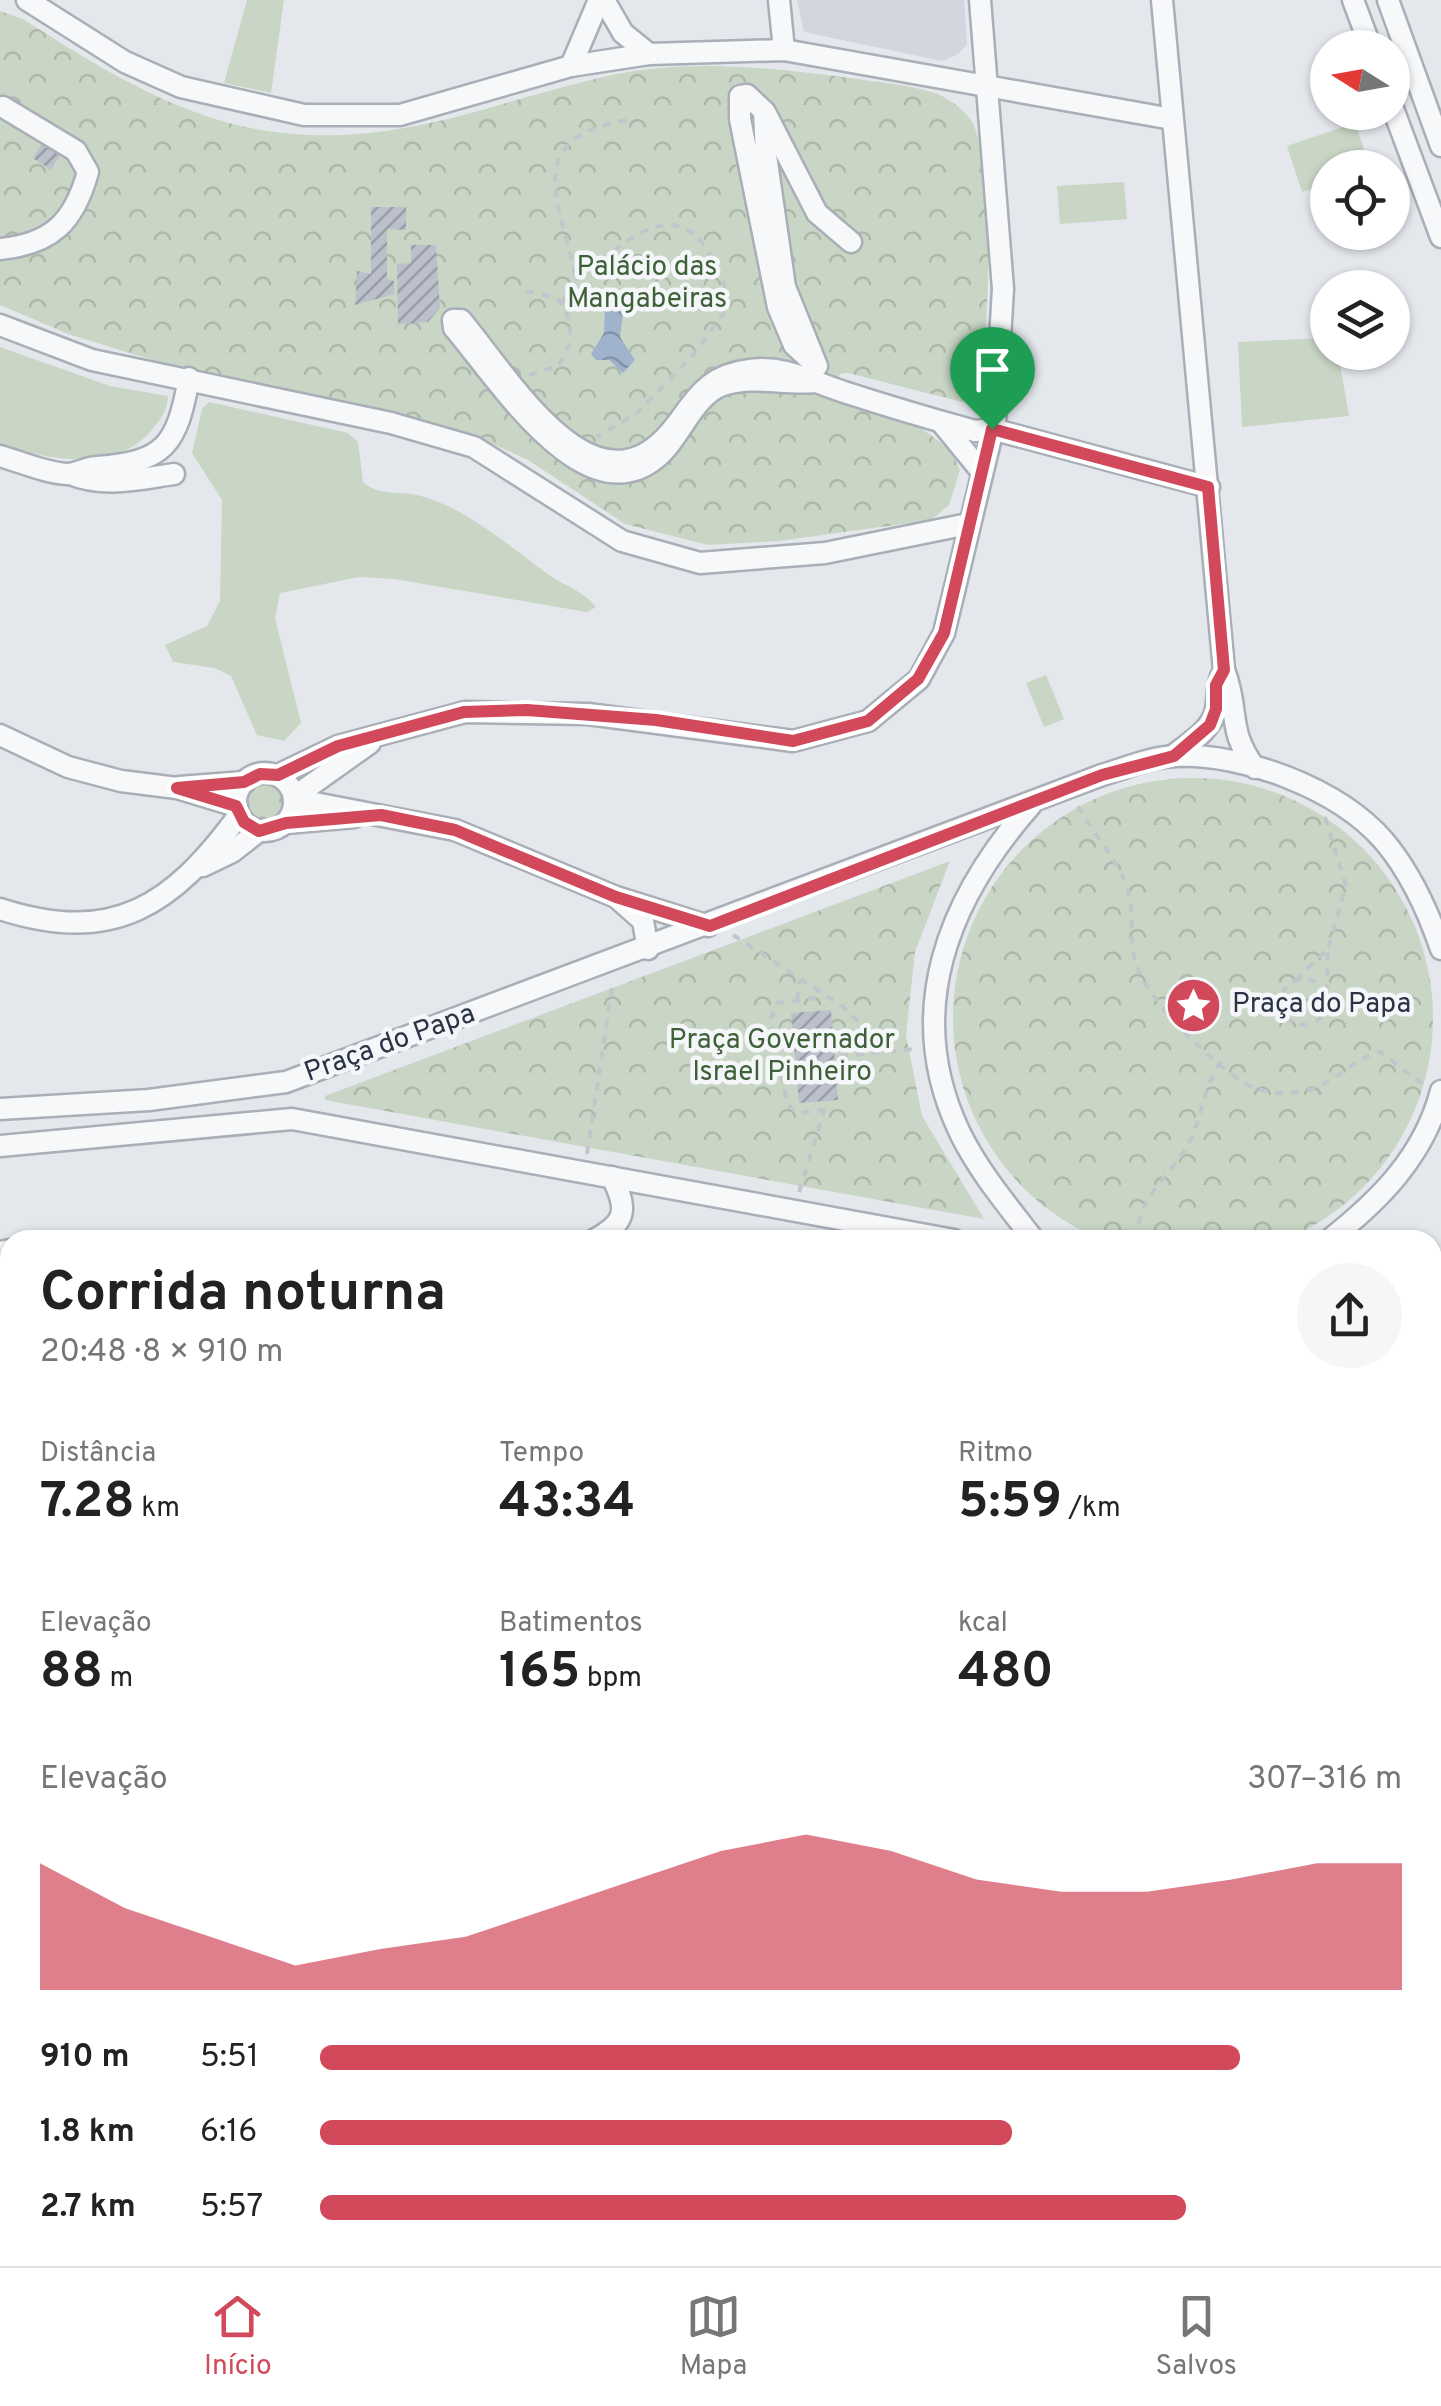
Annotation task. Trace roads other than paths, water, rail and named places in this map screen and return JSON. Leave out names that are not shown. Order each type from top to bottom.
[{"type":"street","points":[[27,0],[125,62],[182,86],[304,115],[400,115],[571,66],[649,54],[784,50],[1172,119]]},
{"type":"street","points":[[571,66],[602,0]]},
{"type":"street","points":[[602,0],[623,33],[649,54]]},
{"type":"street","points":[[779,0],[784,50]]},
{"type":"street","points":[[177,788],[244,782],[260,774],[278,775],[318,753],[384,732],[480,711],[656,720],[793,741],[868,721],[918,679],[944,633],[992,429],[1003,289],[980,0]]},
{"type":"street","points":[[1162,0],[1224,670],[1230,686],[1237,744],[1255,768]]},
{"type":"street","points":[[1353,0],[1364,30]]},
{"type":"street","points":[[1388,0],[1441,146]]},
{"type":"street","points":[[816,374],[794,345],[778,307],[740,119],[740,96],[747,96],[764,111],[817,213],[851,242]]},
{"type":"street","points":[[0,249],[41,242],[52,236],[83,190],[88,172],[76,150],[3,107]]},
{"type":"street","points":[[1401,130],[1441,237]]},
{"type":"street","points":[[992,429],[979,418],[822,373],[816,374],[746,380],[710,391],[676,440],[645,468],[612,474],[579,464],[556,445],[454,328],[453,320],[461,320],[557,432],[582,453],[616,463],[640,460],[674,428],[698,392],[716,378],[765,369],[816,374],[941,422],[975,431],[992,429],[1208,487]]},
{"type":"street","points":[[0,326],[92,360],[391,423],[474,447],[622,541],[700,563],[825,553],[968,524]]},
{"type":"street","points":[[70,474],[88,467],[138,464],[156,454],[170,441],[181,420],[189,378]]},
{"type":"street","points":[[941,422],[981,471]]},
{"type":"street","points":[[0,456],[88,482],[174,474]]},
{"type":"street","points":[[1174,756],[1210,725],[1216,709],[1216,685],[1224,670]]},
{"type":"street","points":[[286,823],[294,798],[384,732]]},
{"type":"street","points":[[0,735],[68,767],[177,788],[238,810],[259,831]]},
{"type":"street","name":"Praça do Papa","points":[[0,1109],[149,1100],[286,1082],[710,926],[1068,788],[1174,756],[1211,757],[1314,790],[1382,839],[1430,916],[1441,949]]},
{"type":"street","points":[[278,775],[294,798],[455,830],[616,897],[710,926]]},
{"type":"street","points":[[201,866],[238,810],[244,782]]},
{"type":"street","points":[[1026,1230],[984,1175],[960,1134],[935,1050],[934,1010],[937,974],[963,902],[990,854],[1036,800]]},
{"type":"street","points":[[0,909],[44,923],[105,920],[146,906],[259,831],[286,823],[381,815]]},
{"type":"street","points":[[616,897],[643,921],[648,949]]},
{"type":"street","points":[[286,1082],[292,1119]]},
{"type":"street","points":[[1340,1230],[1382,1194],[1406,1166],[1428,1131],[1440,1094]]},
{"type":"street","name":"Praça do Papa","points":[[0,1146],[292,1119],[900,1230]]},
{"type":"street","points":[[607,1230],[624,1217],[625,1204],[612,1177]]},
{"type":"water","points":[[613,298],[624,304],[620,337],[635,360],[623,373],[609,360],[596,360],[591,354],[604,333],[605,307]]},
{"type":"place","name":"Praça do Papa","points":[[1193,1005]]},
{"type":"park label","name":"Palácio das Mangabeiras","points":[[647,284]]},
{"type":"park label","name":"Praça Governador Israel Pinheiro","points":[[782,1057]]}]
